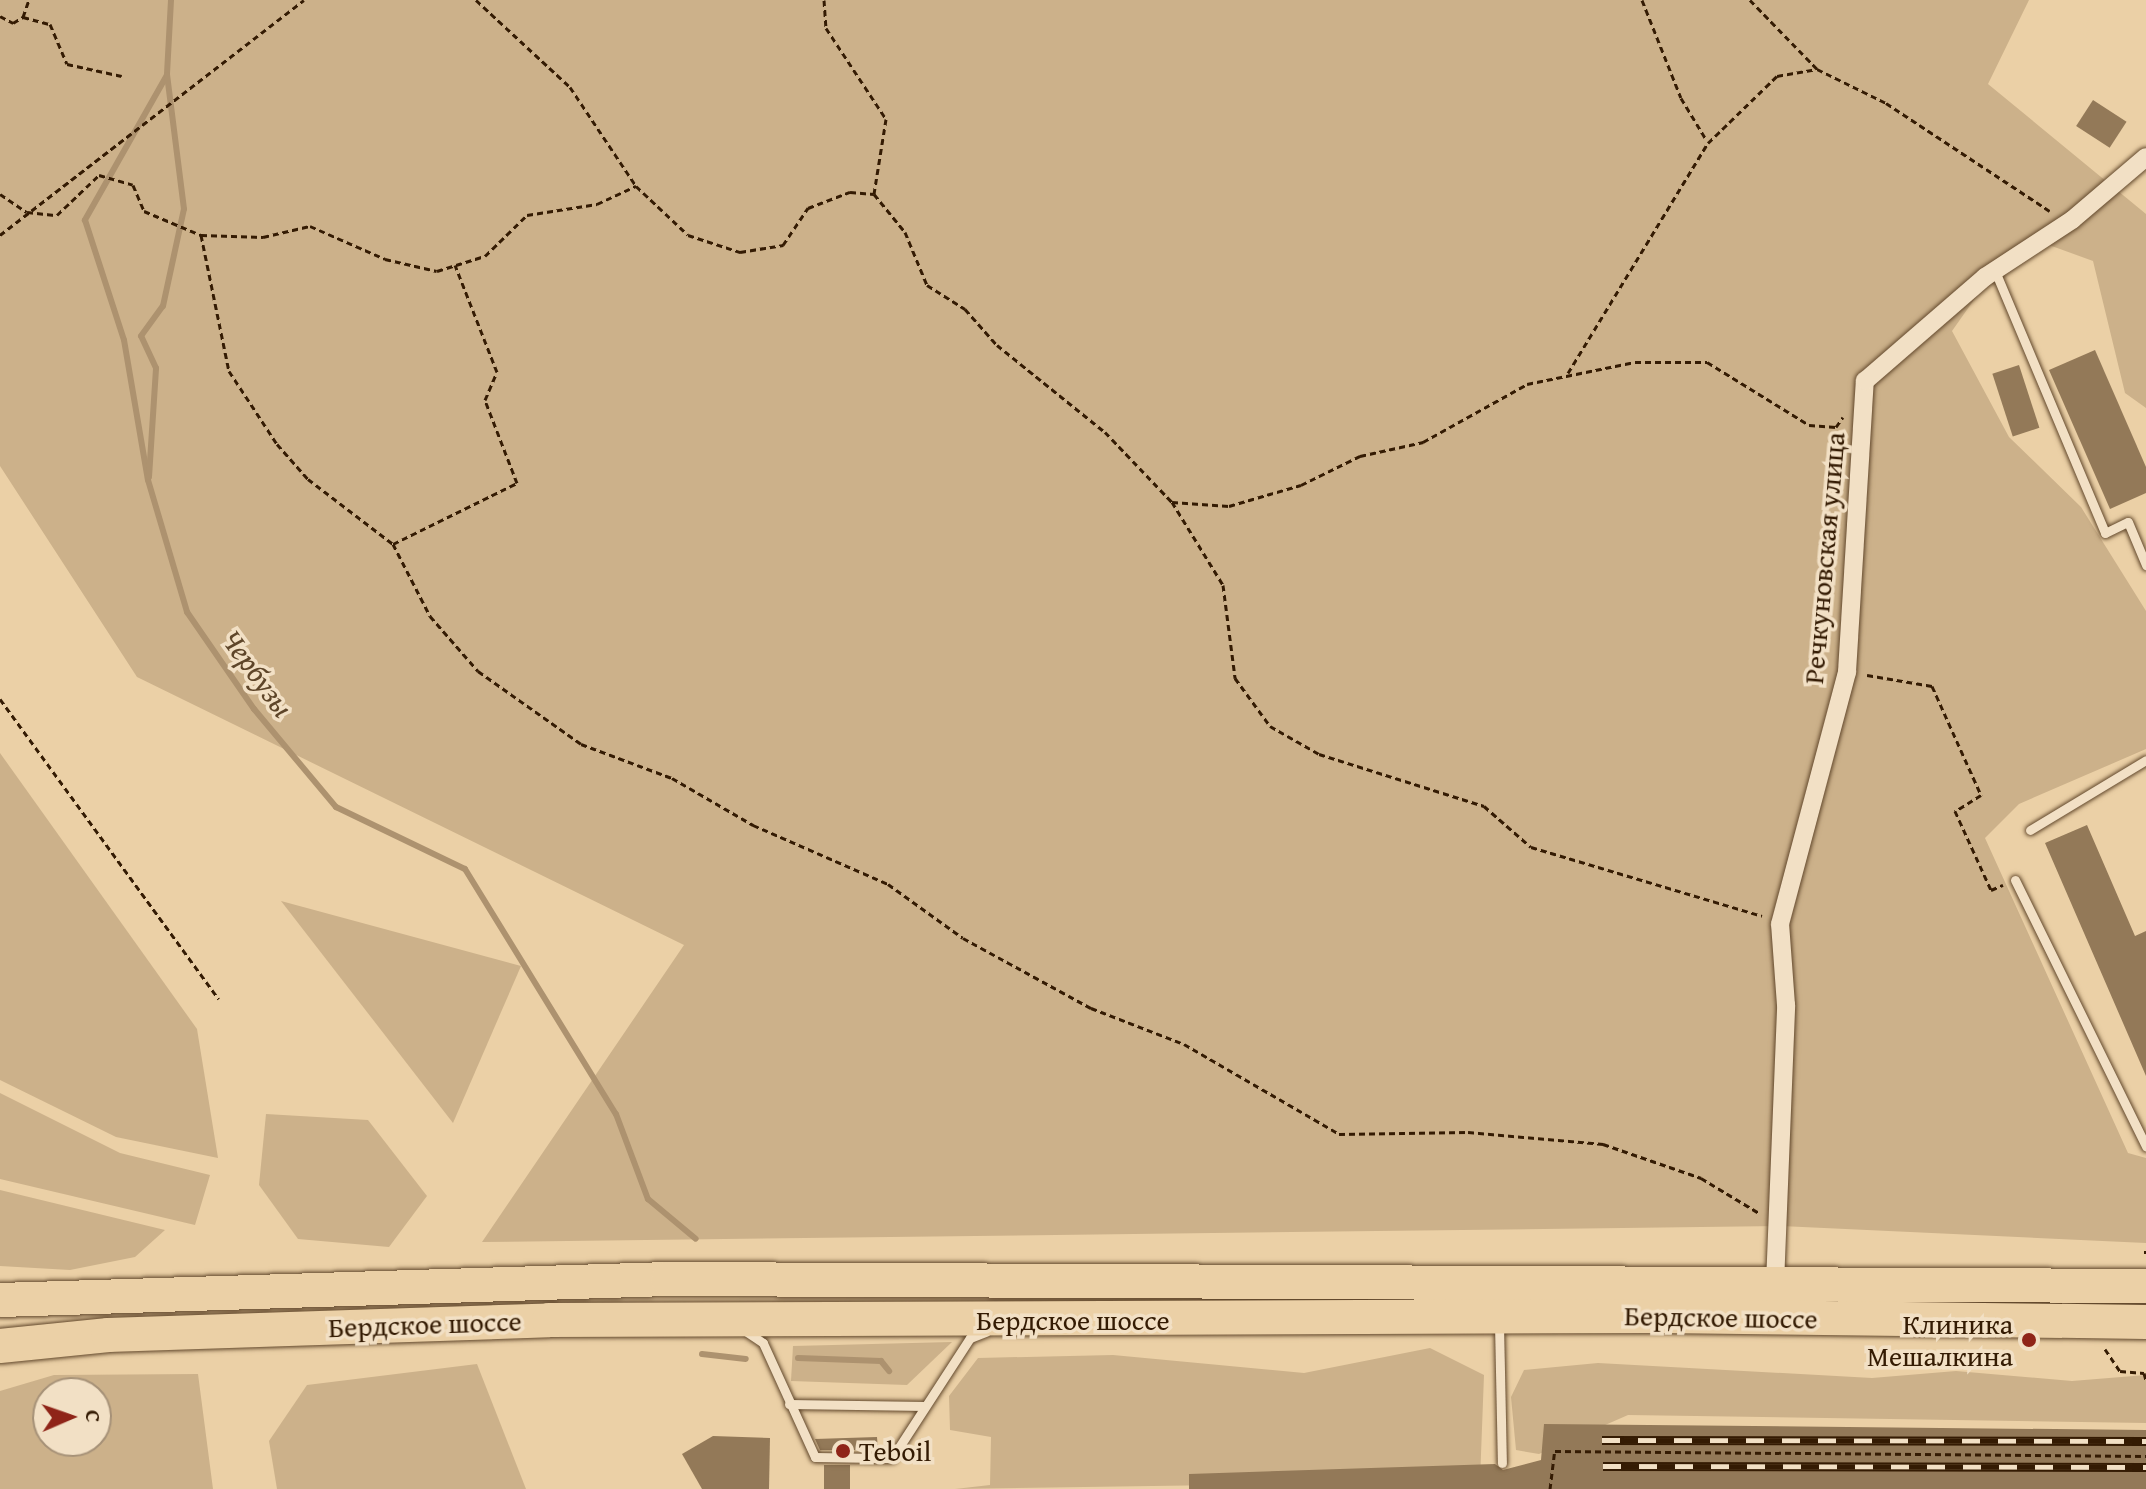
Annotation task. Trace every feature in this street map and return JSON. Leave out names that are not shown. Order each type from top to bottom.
[{"type":"highway","name":"Бердское шоссе","points":[[0,1300],[548,1281],[2146,1286]]},
{"type":"highway","points":[[548,1281],[549,1320]]},
{"type":"highway","name":"Бердское шоссе","points":[[0,1346],[108,1335],[549,1320],[1011,1321],[1499,1317],[2146,1322]]},
{"type":"street","points":[[1865,381],[1995,270],[2146,157]]},
{"type":"street","name":"Речкуновская улица","points":[[1775,1284],[1781,1226],[1780,924],[1847,672],[1865,381]]},
{"type":"lane","points":[[1995,270],[2105,533],[2128,522],[2146,565]]},
{"type":"lane","points":[[2030,830],[2146,760]]},
{"type":"lane","points":[[2015,880],[2146,1146]]},
{"type":"lane","points":[[1499,1317],[1502,1463]]},
{"type":"lane","points":[[728,1319],[763,1343],[815,1457],[892,1458],[970,1338],[1011,1321]]},
{"type":"lane","points":[[789,1404],[925,1406]]},
{"type":"path","points":[[0,16],[13,23],[23,17],[29,0]]},
{"type":"path","points":[[0,235],[304,0]]},
{"type":"path","points":[[476,0],[570,87],[636,186],[688,235],[740,252],[783,245],[808,208],[850,192],[874,194],[905,232],[927,285],[965,309],[997,345],[1105,432],[1172,502],[1223,585],[1235,678],[1270,726],[1319,754],[1484,806],[1531,847],[1635,873],[1696,901],[1735,903],[1780,924]]},
{"type":"path","points":[[824,0],[826,28],[886,119],[874,194]]},
{"type":"path","points":[[1642,0],[1681,98],[1708,143]]},
{"type":"path","points":[[1750,0],[1817,69],[2043,202],[2059,224]]},
{"type":"path","points":[[23,17],[50,24],[67,64],[122,76]]},
{"type":"path","points":[[1568,373],[1708,143],[1777,76],[1817,69]]},
{"type":"path","points":[[0,194],[27,212],[57,215],[99,175],[133,185],[144,211],[201,235],[263,237],[310,226],[385,259],[437,271],[485,256],[527,215],[597,204],[636,186]]},
{"type":"path","points":[[201,235],[229,371],[308,479],[393,544],[430,616],[478,671],[581,744],[672,778],[753,825],[888,884],[963,938],[1091,1008],[1184,1044],[1339,1134],[1468,1132],[1603,1144],[1701,1178],[1781,1226]]},
{"type":"path","points":[[393,544],[517,483],[485,400],[497,372],[455,265]]},
{"type":"path","points":[[1172,502],[1229,506],[1301,485],[1360,456],[1423,442],[1527,384],[1568,373],[1635,362],[1707,362],[1809,425],[1836,427],[1865,381]]},
{"type":"path","points":[[1847,672],[1932,686],[1981,795],[1955,811],[1991,890],[2015,880]]},
{"type":"path","points":[[0,699],[219,999]]},
{"type":"path","points":[[2088,1346],[2103,1346],[2120,1371],[2145,1373],[2146,1380]]},
{"type":"path","points":[[1550,1489],[1555,1451],[2146,1456]]},
{"type":"shaded area","points":[[0,0],[2029,0],[1988,84],[2146,214],[2146,408],[2125,393],[2093,261],[2038,241],[1995,270],[1952,331],[2009,437],[2081,507],[2146,611],[2146,749],[2019,804],[1985,838],[2128,1153],[2146,1158],[2146,1243],[1781,1226],[482,1242],[684,945],[137,677],[0,466]]},
{"type":"shaded area","points":[[0,753],[197,1029],[218,1158],[116,1137],[0,1080]]},
{"type":"shaded area","points":[[281,901],[521,966],[453,1123]]},
{"type":"shaded area","points":[[0,1093],[120,1153],[210,1175],[195,1225],[0,1179]]},
{"type":"shaded area","points":[[266,1114],[368,1120],[427,1196],[389,1247],[298,1239],[259,1185]]},
{"type":"shaded area","points":[[0,1190],[165,1230],[135,1257],[70,1270],[0,1266]]},
{"type":"shaded area","points":[[952,1342],[907,1385],[791,1381],[793,1346]]},
{"type":"shaded area","points":[[1430,1348],[1484,1375],[1480,1481],[955,1489],[990,1485],[991,1437],[950,1430],[949,1396],[978,1358],[1113,1355],[1304,1373]]},
{"type":"shaded area","points":[[1598,1363],[1872,1378],[1956,1371],[2072,1381],[2146,1375],[2146,1423],[1628,1415],[1539,1454],[1516,1450],[1511,1397],[1524,1370]]},
{"type":"shaded area","points":[[477,1364],[526,1489],[277,1489],[269,1441],[307,1385]]},
{"type":"shaded area","points":[[198,1374],[213,1489],[0,1489],[0,1391],[32,1382],[32,1457],[112,1457],[112,1377],[47,1377]]},
{"type":"building","points":[[2093,100],[2127,122],[2110,148],[2076,126]]},
{"type":"building","points":[[2095,350],[2146,467],[2146,493],[2110,509],[2049,370]]},
{"type":"building","points":[[2019,365],[2039,428],[2013,436],[1992,374]]},
{"type":"building","points":[[2087,825],[2135,936],[2146,931],[2146,1076],[2045,843]]},
{"type":"building","points":[[1544,1424],[2146,1430],[2146,1489],[1189,1489],[1189,1474],[1495,1464],[1503,1470],[1541,1460]]},
{"type":"building","points":[[713,1436],[770,1438],[769,1489],[702,1489],[682,1454]]},
{"type":"building","points":[[877,1437],[878,1450],[820,1450],[815,1439]]},
{"type":"building","points":[[824,1465],[850,1465],[850,1489],[824,1489]]},
{"type":"waterway","name":"Чербузы","points":[[171,0],[167,75],[85,220],[124,340],[148,480],[187,612],[254,709],[336,807],[465,869],[616,1114],[648,1199],[696,1239]]},
{"type":"waterway","points":[[149,477],[156,368],[141,336],[163,306],[184,209],[167,75]]},
{"type":"waterway","points":[[702,1354],[746,1359]]},
{"type":"waterway","points":[[798,1358],[881,1361],[889,1371]]},
{"type":"railway","points":[[1602,1440],[2146,1441]]},
{"type":"railway","points":[[1603,1466],[2146,1467]]},
{"type":"place","name":"Клиника Мешалкина","points":[[2029,1340]]},
{"type":"place","name":"Teboil","points":[[843,1451]]}]
